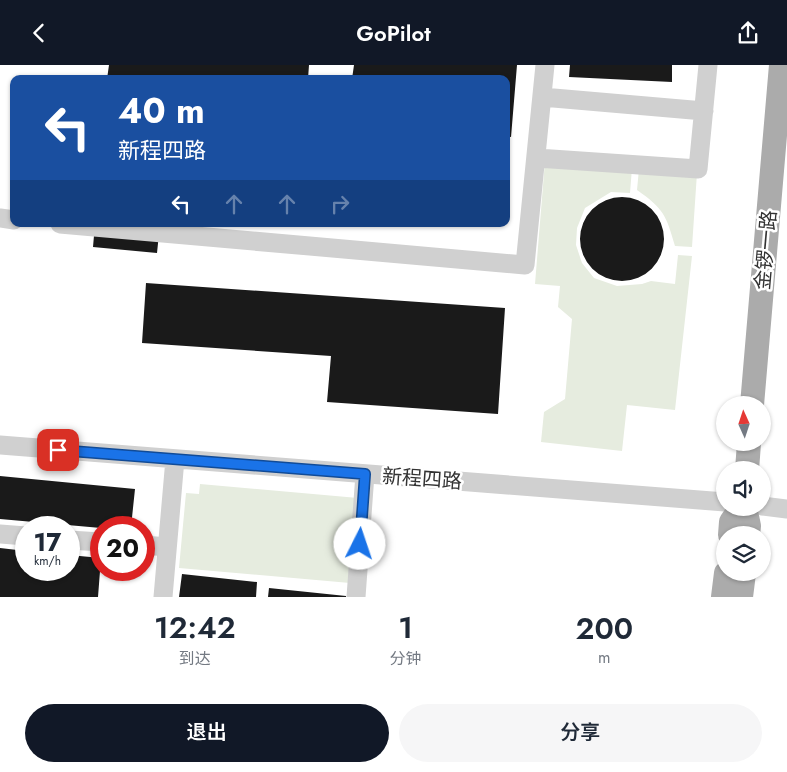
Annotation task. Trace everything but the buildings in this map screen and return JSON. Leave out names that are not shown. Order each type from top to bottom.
[{"type":"main road","name":"金锣一路","points":[[753,396],[781,65]]},
{"type":"main road","points":[[723,597],[725,581]]},
{"type":"main road","points":[[741,597],[743,581]]},
{"type":"street","points":[[94,227],[525,265],[545,65]]},
{"type":"street","points":[[537,158],[698,169],[708,65]]},
{"type":"street","points":[[542,97],[704,111]]},
{"type":"street","name":"新程四路","points":[[0,445],[716,501]]},
{"type":"street","points":[[163,597],[175,459]]},
{"type":"street","points":[[356,597],[365,474]]},
{"type":"street","points":[[771,506],[787,509]]},
{"type":"street","points":[[0,535],[15,536]]},
{"type":"street","points":[[155,546],[168,547]]},
{"type":"shaded area","points":[[545,161],[632,168],[630,193],[611,192],[585,208],[577,228],[576,245],[582,263],[594,278],[617,286],[642,284],[651,281],[675,284],[678,255],[692,256],[675,410],[627,405],[622,451],[541,442],[544,412],[565,399],[572,319],[558,307],[560,286],[535,284]]},
{"type":"shaded area","points":[[639,169],[697,173],[692,247],[675,246],[663,213],[653,202],[637,190]]},
{"type":"shaded area","points":[[200,484],[358,498],[350,583],[179,568],[186,493],[199,494]]},
{"type":"route","points":[[58,450],[365,474],[360,544]]}]
